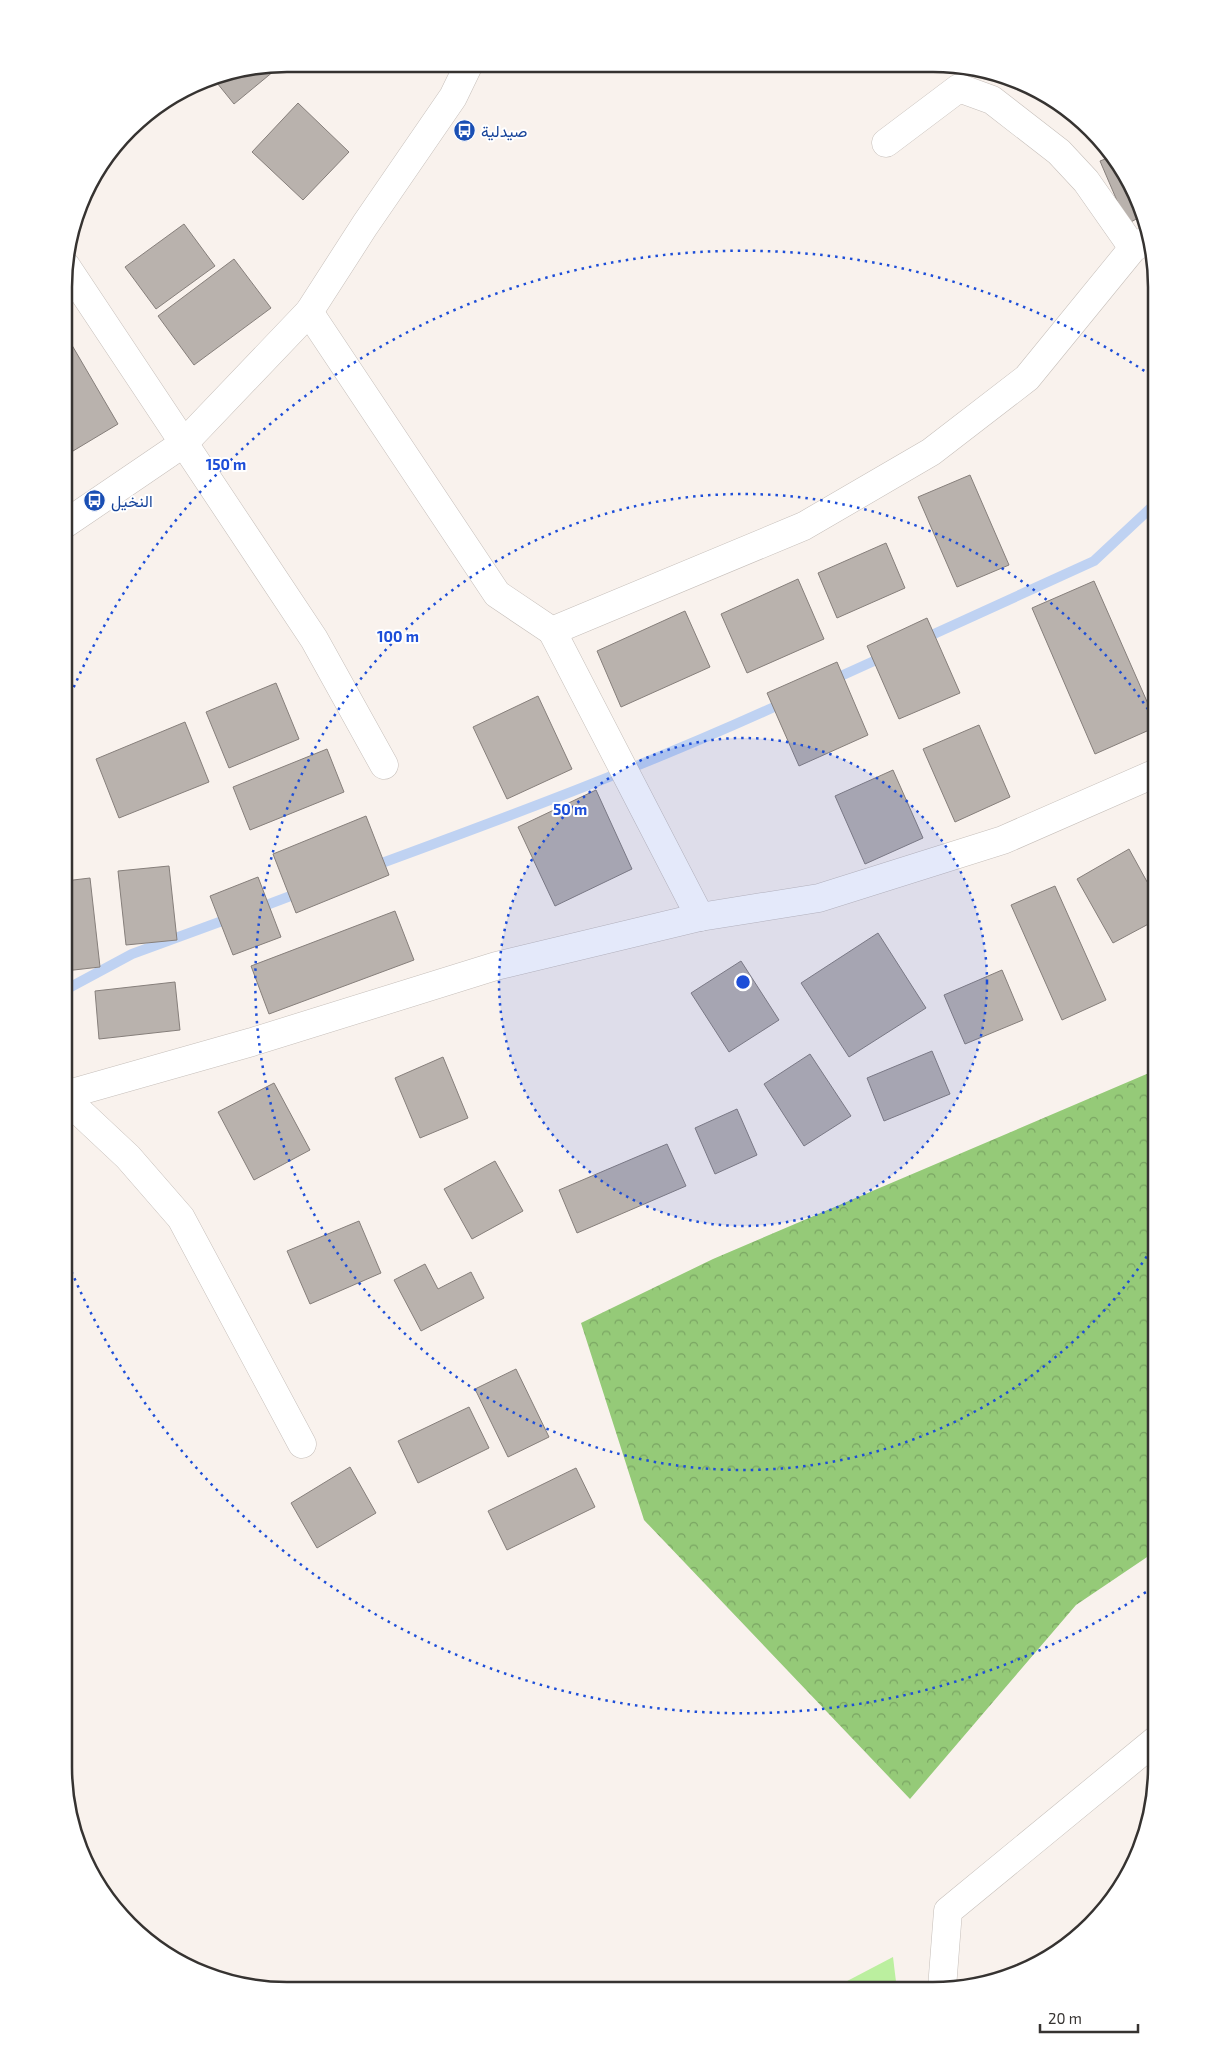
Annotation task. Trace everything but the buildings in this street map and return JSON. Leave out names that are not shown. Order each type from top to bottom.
[{"type":"street","points":[[72,519],[184,443],[309,312],[365,225],[453,97],[465,72]]},
{"type":"street","points":[[552,631],[804,526],[932,452],[1027,378],[1140,244],[1059,152],[992,100],[959,88],[886,144]]},
{"type":"street","points":[[73,276],[314,639],[384,765]]},
{"type":"street","points":[[309,312],[497,594],[552,631],[700,917]]},
{"type":"street","points":[[72,1095],[252,1042],[496,966],[700,917],[819,898],[1002,840],[1148,777]]},
{"type":"street","points":[[72,1104],[128,1157],[181,1218],[302,1444]]},
{"type":"street","points":[[943,1981],[948,1911],[1148,1747]]},
{"type":"green space","points":[[1148,1073],[1148,1556],[1076,1605],[910,1799],[644,1520],[581,1323],[713,1259]]},
{"type":"green space","points":[[893,1957],[896,1982],[845,1982]]},
{"type":"waterway","points":[[923,639],[1094,561],[1148,510]]},
{"type":"waterway","points":[[832,680],[885,656]]},
{"type":"waterway","points":[[371,867],[631,768],[785,702]]},
{"type":"waterway","points":[[256,909],[301,892]]},
{"type":"waterway","points":[[72,986],[132,954],[233,917]]},
{"type":"place","name":"صيدلية","points":[[465,130]]},
{"type":"place","name":"النخيل","points":[[95,500]]}]
